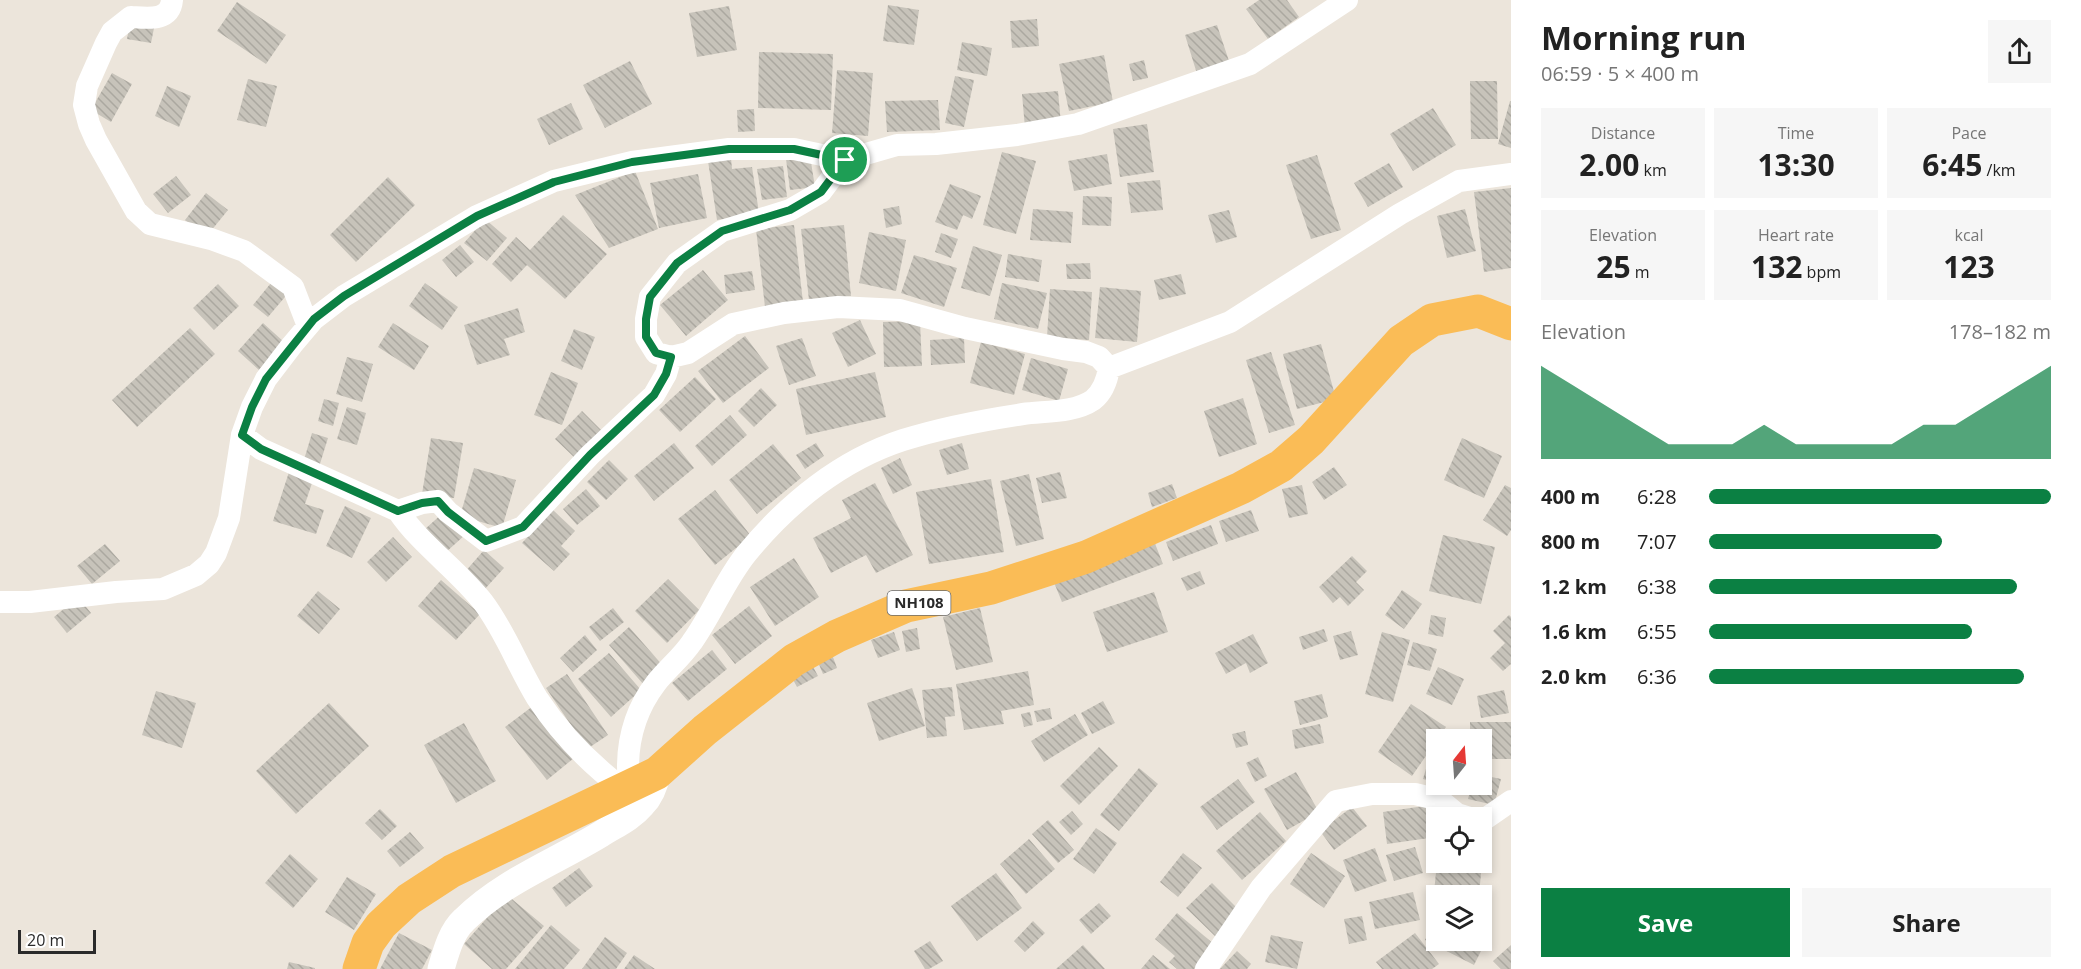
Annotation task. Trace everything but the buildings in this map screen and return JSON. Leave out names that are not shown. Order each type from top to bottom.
[{"type":"highway","name":"NH108","points":[[359,969],[368,943],[381,925],[409,899],[452,871],[636,782],[794,660],[837,636],[906,606],[991,588],[1086,557],[1241,488],[1281,466],[1311,440],[1401,341],[1432,320],[1478,311],[1511,324]]},
{"type":"street","points":[[172,0],[168,12],[164,15],[149,19],[131,17],[112,32],[95,65],[84,97],[89,123],[136,211],[150,224],[211,239],[244,251],[293,287],[308,326]]},
{"type":"street","points":[[0,602],[30,602],[164,588],[196,575],[209,564],[216,553],[229,518],[242,435],[252,407],[266,379],[308,326],[344,296],[477,216],[554,182],[632,162],[729,149],[794,149],[845,160],[897,145],[936,144],[1017,135],[1078,124],[1250,64],[1347,0]]},
{"type":"street","points":[[845,160],[821,192],[790,210],[722,231],[677,263],[650,297],[646,337],[656,353],[671,357],[688,353],[733,324],[784,313],[838,307],[900,310],[965,328],[1086,352],[1099,357],[1109,368]]},
{"type":"street","points":[[1109,368],[1230,322],[1400,214],[1459,181],[1511,174]]},
{"type":"street","points":[[398,511],[422,503],[438,501],[448,512],[486,541],[523,527],[590,455],[654,395],[666,374],[671,357]]},
{"type":"street","points":[[636,782],[627,761],[632,728],[638,711],[656,683],[692,642],[746,553],[800,498],[826,477],[902,441],[954,427],[1076,408],[1093,399],[1106,385],[1109,368]]},
{"type":"street","points":[[242,435],[261,449],[398,511],[411,531],[464,579],[484,604],[513,650],[537,697],[566,738],[600,771],[655,787],[643,805],[629,816],[508,887],[463,921],[448,944],[441,969]]},
{"type":"street","points":[[1206,969],[1261,888],[1336,801],[1372,794],[1415,794],[1440,800],[1448,807]]},
{"type":"street","points":[[1492,814],[1511,801]]},
{"type":"route","points":[[729,149],[794,149],[845,160],[821,192],[790,210],[722,231],[677,263],[650,297],[646,319],[646,337],[656,353],[671,357],[666,374],[654,395],[590,455],[523,527],[486,541],[448,512],[438,501],[422,503],[398,511],[261,449],[242,435],[252,407],[266,379],[314,319],[344,296],[477,216],[554,182],[632,162],[729,149]]}]
